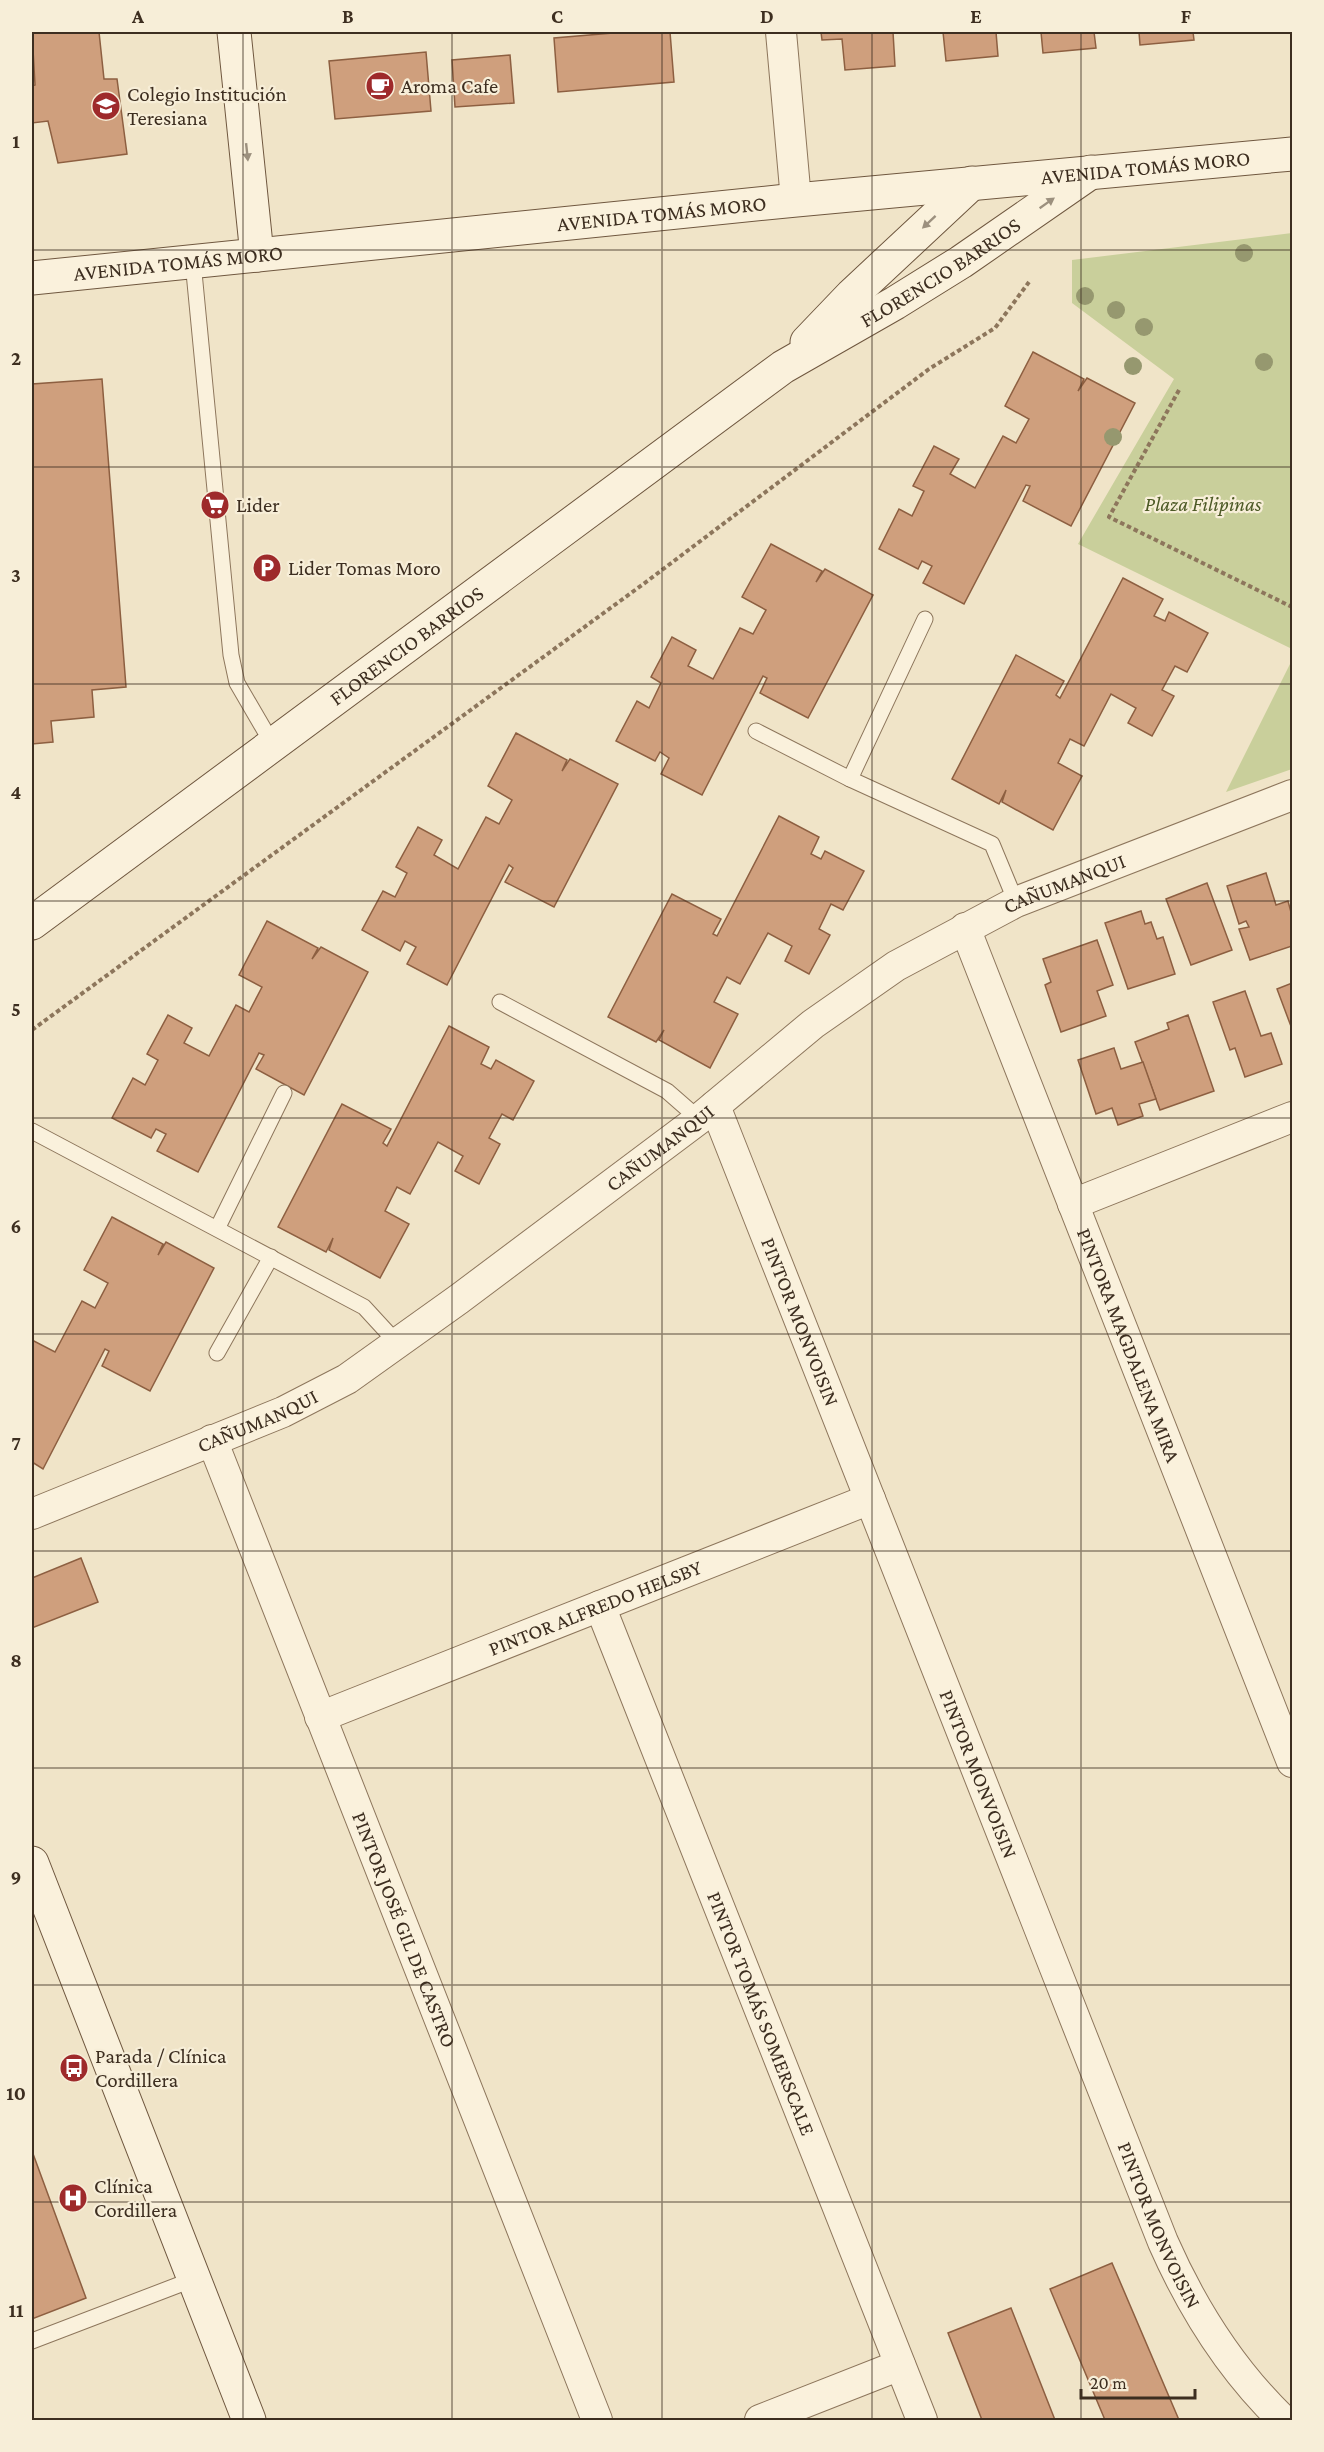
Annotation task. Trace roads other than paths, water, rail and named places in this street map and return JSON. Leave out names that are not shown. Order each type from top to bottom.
[{"type":"main road","points":[[234,32],[258,255]]},
{"type":"main road","name":"AVENIDA TOMÁS MORO","points":[[32,279],[796,200],[1293,154]]},
{"type":"main road","name":"FLORENCIO BARRIOS","points":[[32,923],[272,743],[783,367],[896,303],[961,262],[1091,172]]},
{"type":"main road","name":"FLORENCIO BARRIOS","points":[[783,367],[852,295],[972,183]]},
{"type":"main road","points":[[32,1867],[194,2279],[245,2419]]},
{"type":"street","points":[[781,32],[796,200]]},
{"type":"street","name":"CAÑUMANQUI","points":[[32,1514],[283,1412],[336,1384],[398,1344],[707,1113],[813,1024],[896,966],[1016,902],[1293,795]]},
{"type":"street","name":"PINTORA MAGDALENA MIRA","points":[[965,928],[1293,1762]]},
{"type":"street","name":"PINTOR MONVOISIN","points":[[707,1113],[870,1499],[1184,2289],[1210,2333],[1240,2375],[1283,2421]]},
{"type":"street","points":[[1072,1204],[1293,1117]]},
{"type":"street","name":"PINTOR JOSÉ GIL DE CASTRO","points":[[212,1440],[597,2421]]},
{"type":"street","name":"PINTOR ALFREDO HELSBY","points":[[320,1717],[870,1499]]},
{"type":"street","name":"PINTOR TOMÁS SOMERSCALE","points":[[600,1606],[922,2421]]},
{"type":"street","points":[[760,2421],[900,2365]]},
{"type":"lane","points":[[194,262],[227,633],[237,683],[272,743]]},
{"type":"lane","points":[[849,779],[925,619]]},
{"type":"lane","points":[[756,731],[849,779],[992,844],[1016,902]]},
{"type":"lane","points":[[500,1002],[707,1113]]},
{"type":"lane","points":[[218,1227],[284,1093]]},
{"type":"lane","points":[[32,1131],[218,1227],[364,1307],[398,1344]]},
{"type":"lane","points":[[217,1353],[270,1257]]},
{"type":"lane","points":[[32,2341],[194,2279]]},
{"type":"place","name":"Aroma Cafe","points":[[380,86]]},
{"type":"place","name":"Colegio Institución Teresiana","points":[[106,106]]},
{"type":"place","name":"Lider","points":[[215,505]]},
{"type":"place","name":"Lider Tomas Moro","points":[[267,568]]},
{"type":"place","name":"Parada / Clínica Cordillera","points":[[74,2068]]},
{"type":"place","name":"Clínica Cordillera","points":[[73,2198]]},
{"type":"park label","name":"Plaza Filipinas","points":[[1203,504]]}]
